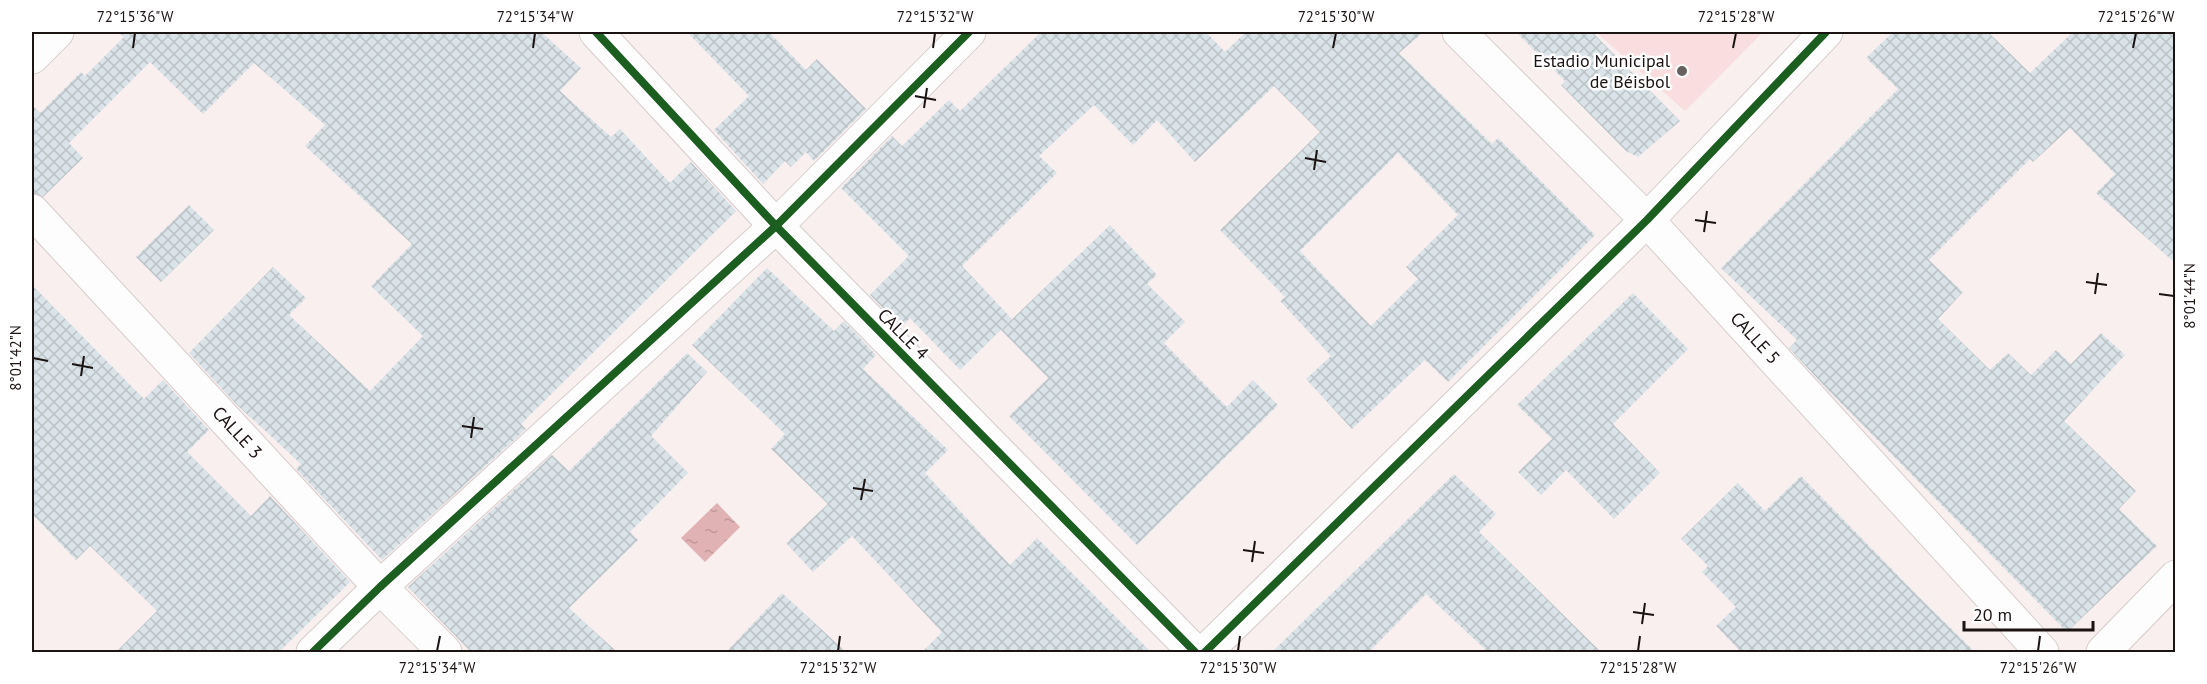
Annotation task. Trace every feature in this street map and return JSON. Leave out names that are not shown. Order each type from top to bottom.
[{"type":"street","points":[[32,57],[57,32]]},
{"type":"street","name":"CALLE 4","points":[[596,32],[776,226],[1195,652]]},
{"type":"street","points":[[313,652],[380,587],[776,226],[969,32]]},
{"type":"street","name":"CALLE 5","points":[[1459,32],[1647,220],[2042,652]]},
{"type":"street","points":[[1205,652],[1647,220],[1826,32]]},
{"type":"street","name":"CALLE 3","points":[[32,211],[380,587],[445,652]]},
{"type":"street","points":[[2103,652],[2175,577]]},
{"type":"shaded area","name":"Estadio Municipal de Béisbol","points":[[1596,32],[1763,32],[1685,111]]},
{"type":"water","points":[[717,503],[740,527],[705,562],[681,538]]},
{"type":"building","points":[[118,32],[541,32],[581,68],[560,91],[611,137],[620,129],[670,183],[691,162],[736,211],[521,424],[526,429],[382,560],[296,469],[301,464],[236,404],[189,353],[273,267],[306,298],[289,315],[370,391],[423,336],[371,286],[412,244],[305,146],[325,125],[254,63],[203,114],[150,62],[69,143],[83,158],[43,197],[32,193],[32,105],[40,113],[81,72],[85,76],[124,37]]},
{"type":"building","points":[[687,32],[769,32],[806,70],[817,59],[866,109],[814,161],[806,152],[791,167],[785,161],[763,184],[714,130],[749,96]]},
{"type":"building","points":[[1041,32],[1206,32],[1225,52],[1246,32],[1424,32],[1399,53],[1492,144],[1498,138],[1595,235],[1448,382],[1425,360],[1352,429],[1306,379],[1331,356],[1280,301],[1285,297],[1220,230],[1320,132],[1274,86],[1195,162],[1157,120],[1133,145],[1094,105],[1039,156],[1057,173],[962,266],[1012,319],[960,370],[910,318],[902,327],[870,295],[909,256],[841,188],[892,136],[902,146],[949,100],[960,111]],"holes":[[[1398,153],[1458,215],[1406,267],[1418,279],[1371,326],[1300,251]]]},
{"type":"building","points":[[1516,32],[1592,32],[1680,121],[1638,157],[1626,151],[1561,85],[1565,81]]},
{"type":"building","points":[[1893,32],[1988,32],[2030,73],[2073,32],[2175,32],[2175,263],[2096,193],[2115,174],[2070,128],[2033,162],[2030,159],[1929,260],[1963,292],[1938,319],[1990,370],[2008,353],[2031,375],[2056,350],[2071,364],[2101,333],[2125,355],[2064,421],[2136,491],[2119,509],[2157,546],[2067,632],[1827,389],[1789,348],[1797,340],[1721,268],[1898,89],[1866,58]]},
{"type":"building","points":[[189,205],[214,230],[161,282],[136,257]]},
{"type":"building","points":[[1110,225],[1157,275],[1147,284],[1185,322],[1164,343],[1227,407],[1253,380],[1278,405],[1137,545],[1009,416],[1048,378],[1001,330]]},
{"type":"building","points":[[767,268],[834,331],[844,321],[876,355],[863,369],[948,450],[925,473],[1010,565],[1037,538],[1151,652],[922,652],[942,632],[852,536],[813,572],[786,543],[828,504],[771,449],[785,434],[692,345]]},
{"type":"building","points":[[32,285],[144,399],[163,380],[209,430],[187,452],[251,516],[270,496],[350,582],[279,652],[116,652],[157,611],[90,546],[76,560],[32,514]]},
{"type":"building","points":[[1633,293],[1688,349],[1613,424],[1660,473],[1614,519],[1566,470],[1541,495],[1518,472],[1552,439],[1517,405]]},
{"type":"building","points":[[687,353],[707,372],[651,436],[688,473],[630,532],[638,540],[569,608],[617,652],[471,652],[408,587],[552,455],[569,471]]},
{"type":"building","points":[[1454,474],[1496,514],[1479,532],[1601,652],[1488,652],[1426,594],[1369,652],[1272,652]]},
{"type":"building","points":[[1801,476],[1975,652],[1741,652],[1716,626],[1736,607],[1702,572],[1708,566],[1681,539],[1738,483],[1765,511]]},
{"type":"building","points":[[782,593],[846,652],[726,652]]},
{"type":"cycle path","points":[[596,32],[776,226],[1195,652]]},
{"type":"cycle path","points":[[313,652],[380,587],[776,226],[969,32]]},
{"type":"cycle path","points":[[1205,652],[1647,220],[1826,32]]},
{"type":"place","name":"Estadio Municipal de Béisbol","points":[[1682,71]]}]
